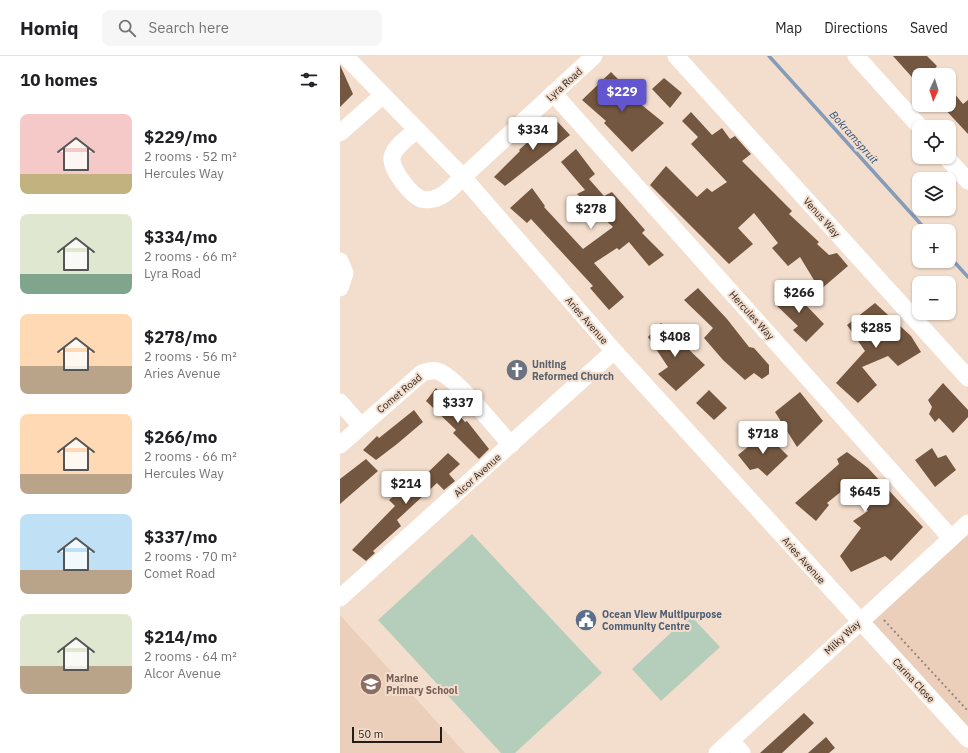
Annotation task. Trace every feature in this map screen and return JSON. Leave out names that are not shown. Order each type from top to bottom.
[{"type":"street","name":"Aries Avenue","points":[[345,56],[463,177],[614,351],[860,621]]},
{"type":"street","name":"Lyra Road","points":[[417,130],[394,152],[392,165],[394,171],[417,196],[429,200],[436,199],[463,177],[594,56]]},
{"type":"street","name":"Venus Way","points":[[676,56],[968,378]]},
{"type":"street","points":[[856,56],[914,120]]},
{"type":"street","name":"Hercules Way","points":[[553,93],[951,538]]},
{"type":"street","points":[[340,133],[383,96]]},
{"type":"street","points":[[952,164],[968,181]]},
{"type":"street","points":[[340,261],[345,273],[340,288]]},
{"type":"street","name":"Alcor Avenue","points":[[340,598],[614,351]]},
{"type":"street","name":"Comet Road","points":[[340,445],[422,374],[433,370],[440,372],[457,386],[511,445]]},
{"type":"street","points":[[340,402],[361,426]]},
{"type":"street","name":"Milky Way","points":[[717,753],[968,523]]},
{"type":"street","name":"Carina Close","points":[[860,621],[968,739]]},
{"type":"street","points":[[731,741],[742,753]]},
{"type":"path","points":[[888,615],[884,621],[968,711]]},
{"type":"shaded area","points":[[968,523],[968,739],[860,621]]},
{"type":"shaded area","name":"Marine Primary School","points":[[340,615],[465,753],[340,753]]},
{"type":"green space","points":[[472,534],[602,673],[515,753],[501,753],[378,620]]},
{"type":"green space","points":[[690,615],[720,647],[661,701],[632,669]]},
{"type":"building","points":[[893,56],[927,56],[937,66],[936,68],[912,68],[912,77]]},
{"type":"building","points":[[340,65],[353,94],[340,107]]},
{"type":"building","points":[[611,72],[625,86],[622,89],[664,123],[632,152],[604,123],[606,121],[582,100]]},
{"type":"building","points":[[664,78],[682,93],[670,108],[652,89]]},
{"type":"building","points":[[956,96],[963,104],[968,100],[968,134],[948,112],[956,112]]},
{"type":"building","points":[[691,112],[712,135],[722,128],[730,139],[735,136],[751,154],[742,161],[792,211],[789,214],[819,242],[817,244],[829,255],[837,253],[848,266],[820,290],[800,257],[788,266],[772,248],[778,243],[754,213],[738,228],[753,244],[729,264],[650,185],[666,166],[697,197],[707,188],[712,192],[727,182],[691,144],[698,137],[682,121]]},
{"type":"building","points":[[554,118],[570,135],[505,186],[494,177],[520,151],[519,150]]},
{"type":"building","points":[[576,149],[595,174],[589,179],[604,196],[612,192],[645,230],[642,233],[664,255],[649,266],[629,242],[619,250],[617,248],[594,263],[624,297],[609,310],[590,288],[593,286],[531,219],[527,223],[510,208],[532,188],[545,206],[544,207],[583,249],[613,227],[577,194],[585,190],[561,162]]},
{"type":"building","points":[[792,286],[806,300],[804,303],[824,324],[806,342],[793,330],[798,326],[774,303]]},
{"type":"building","points":[[698,288],[727,319],[749,347],[754,348],[769,365],[769,374],[762,379],[754,373],[745,380],[723,360],[704,338],[713,328],[684,300]]},
{"type":"building","points":[[875,303],[911,336],[921,352],[898,366],[888,356],[862,367],[877,385],[858,403],[836,383],[865,351],[847,325]]},
{"type":"building","points":[[661,323],[705,365],[676,391],[658,374],[668,367],[648,337]]},
{"type":"building","points":[[943,383],[968,410],[968,417],[953,433],[939,418],[935,422],[929,414],[932,407],[928,400]]},
{"type":"building","points":[[436,388],[465,422],[467,421],[489,449],[479,459],[453,433],[456,430],[426,401]]},
{"type":"building","points":[[709,390],[727,408],[714,420],[696,403]]},
{"type":"building","points":[[800,392],[823,421],[797,447],[775,412]]},
{"type":"building","points":[[414,410],[423,422],[397,444],[376,460],[363,450],[377,436],[379,438]]},
{"type":"building","points":[[765,433],[788,456],[767,476],[758,468],[750,470],[738,455]]},
{"type":"building","points":[[932,448],[938,458],[946,455],[956,470],[935,487],[915,460]]},
{"type":"building","points":[[847,452],[868,468],[923,527],[891,561],[885,556],[851,572],[840,556],[861,528],[853,521],[868,511],[848,486],[827,503],[829,505],[816,521],[795,503],[839,464],[837,459]]},
{"type":"building","points":[[448,453],[460,464],[449,474],[455,481],[444,490],[437,483],[397,520],[401,526],[373,551],[375,553],[366,561],[352,550],[395,506],[389,500],[415,478],[419,481]]},
{"type":"building","points":[[366,459],[378,471],[340,504],[340,479]]},
{"type":"building","points":[[804,713],[814,723],[782,753],[760,753]]},
{"type":"building","points":[[826,737],[835,748],[829,753],[808,753]]},
{"type":"waterway","name":"Bokramspruit","points":[[769,56],[921,224]]},
{"type":"waterway","name":"Bokramspruit","points":[[956,264],[968,277]]},
{"type":"place","name":"Uniting Reformed Church","points":[[517,370]]},
{"type":"place","name":"Ocean View Multipurpose Community Centre","points":[[586,620]]},
{"type":"place","name":"Marine Primary School","points":[[371,684]]}]
